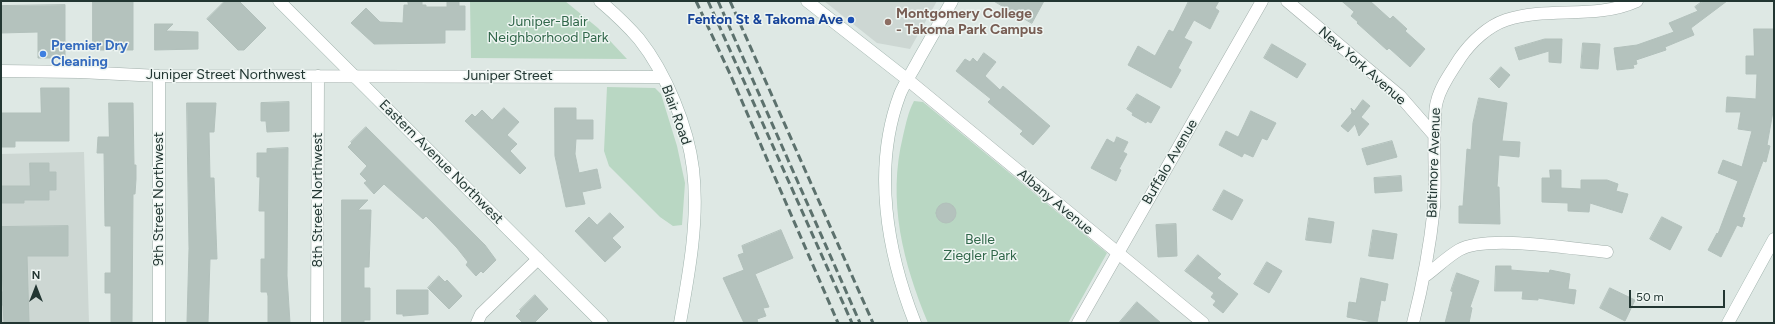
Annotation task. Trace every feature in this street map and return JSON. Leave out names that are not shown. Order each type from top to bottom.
[{"type":"street","name":"Eastern Avenue Northwest","points":[[279,1],[602,323]]},
{"type":"street","name":"Blair Road","points":[[600,1],[622,20],[640,41],[674,100],[687,136],[693,169],[694,203],[691,255],[680,323]]},
{"type":"street","name":"Albany Avenue","points":[[807,1],[908,80],[1117,254],[1203,323]]},
{"type":"street","points":[[916,323],[903,293],[888,229],[885,169],[891,124],[901,93],[952,1]]},
{"type":"street","name":"Buffalo Avenue","points":[[1078,323],[1262,1]]},
{"type":"street","name":"New York Avenue","points":[[1287,1],[1400,96],[1434,135]]},
{"type":"street","name":"Baltimore Avenue","points":[[1413,323],[1425,276],[1434,205],[1434,135],[1436,101],[1449,75],[1468,46],[1489,29],[1505,20],[1532,14],[1600,12],[1624,7],[1637,1]]},
{"type":"street","name":"Juniper Street Northwest","points":[[1,71],[80,72],[159,76],[354,76]]},
{"type":"street","name":"9th Street Northwest","points":[[159,76],[159,323]]},
{"type":"street","name":"8th Street Northwest","points":[[317,323],[318,76]]},
{"type":"street","name":"Juniper Street","points":[[354,76],[662,77]]},
{"type":"street","points":[[1728,323],[1774,238]]},
{"type":"street","points":[[1425,276],[1459,250],[1478,243],[1504,243],[1607,252]]},
{"type":"street","points":[[477,323],[481,314],[538,259]]},
{"type":"shaded area","name":"Montgomery College - Takoma Park Campus","points":[[824,1],[937,1],[910,49],[877,43]]},
{"type":"shaded area","points":[[84,152],[89,323],[1,323],[1,154]]},
{"type":"green space","name":"Juniper-Blair Neighborhood Park","points":[[470,1],[565,1],[598,28],[627,59],[471,58]]},
{"type":"green space","points":[[607,87],[655,88],[661,94],[677,146],[685,183],[682,225],[673,226],[660,217],[609,166],[604,151]]},
{"type":"green space","name":"Belle Ziegler Park","points":[[914,101],[923,102],[1107,253],[1068,323],[928,323],[911,278],[900,231],[897,208],[898,160],[907,118]]},
{"type":"building","points":[[225,1],[239,1],[266,28],[244,50],[238,50],[207,19]]},
{"type":"building","points":[[408,1],[422,1],[422,5],[426,5],[426,7],[447,7],[447,1],[459,1],[459,6],[465,6],[465,30],[445,30],[445,43],[374,44],[351,23],[366,8],[380,22],[403,23],[404,5],[408,5]]},
{"type":"building","points":[[994,1],[1044,1],[1032,23]]},
{"type":"building","points":[[1189,1],[1219,1],[1215,8],[1219,11],[1210,29],[1194,20],[1184,38],[1192,42],[1178,68],[1181,70],[1171,88],[1128,65],[1138,46],[1155,56],[1169,30],[1173,32]]},
{"type":"building","points":[[1342,1],[1370,1],[1390,19],[1393,16],[1407,29],[1405,31],[1425,49],[1410,67],[1389,48],[1387,50],[1357,23],[1358,22],[1351,16],[1354,12]]},
{"type":"building","points":[[1703,1],[1727,1],[1691,28],[1694,35],[1665,47],[1666,50],[1636,60],[1637,64],[1633,65],[1634,68],[1617,70],[1614,48],[1637,45],[1674,32],[1669,23],[1698,11],[1695,7]]},
{"type":"building","points":[[93,2],[133,2],[133,50],[93,50]]},
{"type":"building","points":[[65,5],[65,58],[38,58],[38,32],[1,33],[1,6]]},
{"type":"building","points":[[155,24],[173,24],[166,31],[198,32],[198,49],[155,50]]},
{"type":"building","points":[[1754,29],[1774,29],[1774,106],[1767,145],[1770,146],[1766,162],[1763,161],[1742,217],[1745,218],[1742,227],[1737,225],[1721,257],[1708,250],[1717,233],[1718,234],[1738,181],[1718,173],[1723,160],[1742,167],[1752,131],[1738,129],[1741,112],[1726,112],[1727,97],[1756,99],[1757,74],[1746,74],[1746,56],[1754,56]]},
{"type":"building","points":[[1545,39],[1562,39],[1561,63],[1549,62],[1549,51],[1519,60],[1515,48]]},
{"type":"building","points":[[1583,43],[1600,44],[1598,69],[1581,68]]},
{"type":"building","points":[[1272,44],[1306,64],[1297,78],[1264,58]]},
{"type":"building","points":[[984,53],[996,62],[985,76],[1000,90],[1003,86],[1050,126],[1033,145],[1020,134],[1023,131],[988,102],[991,99],[956,71],[965,59],[970,62],[973,58],[977,62]]},
{"type":"building","points":[[1501,67],[1510,75],[1499,88],[1490,79]]},
{"type":"building","points":[[41,88],[69,88],[69,141],[15,141],[15,147],[2,147],[1,113],[41,113]]},
{"type":"building","points":[[1137,94],[1160,107],[1151,123],[1147,121],[1146,123],[1132,115],[1133,113],[1127,109]]},
{"type":"building","points":[[1479,98],[1507,103],[1502,141],[1520,142],[1519,157],[1499,155],[1497,187],[1499,187],[1500,224],[1459,223],[1459,206],[1463,206],[1467,149],[1471,150],[1473,123]]},
{"type":"building","points":[[1363,100],[1370,106],[1361,117],[1369,124],[1359,136],[1355,124],[1348,132],[1341,126],[1352,113],[1351,108],[1354,111]]},
{"type":"building","points":[[289,102],[289,131],[267,132],[266,121],[261,121],[261,103]]},
{"type":"building","points":[[109,103],[133,103],[134,165],[136,165],[136,179],[135,194],[133,194],[132,322],[111,322],[111,293],[105,293],[105,273],[111,273],[111,226],[105,226],[104,153],[97,153],[98,137],[109,137]]},
{"type":"building","points":[[187,103],[216,103],[214,132],[209,132],[210,178],[214,178],[217,259],[210,259],[208,322],[187,322],[189,249]]},
{"type":"building","points":[[504,108],[519,122],[507,135],[517,144],[510,151],[526,168],[520,174],[465,121],[472,114],[475,117],[482,110],[492,120]]},
{"type":"building","points":[[555,108],[576,108],[576,120],[593,120],[593,139],[576,139],[575,154],[579,173],[597,169],[601,188],[582,192],[585,204],[566,207],[555,156]]},
{"type":"building","points":[[1251,111],[1276,123],[1267,140],[1262,138],[1253,157],[1244,153],[1242,157],[1219,145],[1226,131],[1238,137]]},
{"type":"building","points":[[366,127],[485,245],[496,260],[483,273],[481,271],[476,276],[466,265],[468,262],[457,248],[426,216],[423,219],[384,184],[374,194],[364,183],[367,181],[360,174],[367,166],[348,147]]},
{"type":"building","points":[[1117,137],[1128,142],[1123,152],[1127,154],[1119,169],[1121,170],[1116,181],[1091,168],[1107,139],[1114,143]]},
{"type":"building","points":[[1392,141],[1397,157],[1367,165],[1362,149]]},
{"type":"building","points":[[288,148],[287,276],[290,323],[268,323],[268,296],[267,292],[261,292],[261,259],[265,259],[265,211],[259,211],[260,177],[257,177],[257,153],[267,153],[267,149]]},
{"type":"building","points":[[30,163],[49,163],[49,172],[56,172],[56,190],[49,190],[49,200],[24,200],[24,203],[1,203],[1,186],[30,186]]},
{"type":"building","points":[[1550,170],[1561,170],[1561,188],[1581,189],[1581,180],[1607,180],[1618,184],[1616,191],[1628,194],[1622,213],[1590,203],[1589,212],[1568,211],[1568,203],[1542,202],[1542,178],[1550,178]]},
{"type":"building","points":[[1401,176],[1402,191],[1375,193],[1374,178]]},
{"type":"building","points":[[1224,190],[1243,200],[1232,220],[1213,210]]},
{"type":"building","points":[[342,200],[368,200],[358,210],[371,210],[369,267],[364,267],[364,288],[370,288],[370,320],[364,320],[364,322],[342,322]]},
{"type":"building","points":[[942,203],[950,203],[956,209],[956,217],[950,223],[942,223],[936,217],[936,209]]},
{"type":"building","points":[[610,213],[624,227],[612,238],[621,247],[605,262],[575,231],[589,217],[597,225]]},
{"type":"building","points":[[1662,217],[1682,227],[1670,250],[1650,239]]},
{"type":"building","points":[[1309,218],[1334,222],[1331,243],[1306,240]]},
{"type":"building","points":[[1176,224],[1177,256],[1158,257],[1156,225]]},
{"type":"building","points":[[68,226],[68,256],[27,256],[29,322],[4,322],[3,305],[1,305],[1,292],[3,292],[1,227]]},
{"type":"building","points":[[781,230],[793,258],[755,274],[769,307],[763,308],[766,316],[757,319],[758,323],[744,323],[723,278],[744,270],[738,255],[744,253],[742,246]]},
{"type":"building","points":[[1373,230],[1397,234],[1393,259],[1369,256]]},
{"type":"building","points":[[1198,255],[1221,274],[1217,278],[1238,294],[1223,313],[1213,305],[1216,301],[1211,297],[1214,293],[1185,271]]},
{"type":"building","points":[[1267,262],[1282,271],[1269,293],[1254,284]]},
{"type":"building","points":[[1496,266],[1511,266],[1511,270],[1549,273],[1550,270],[1570,274],[1568,289],[1576,290],[1574,304],[1538,298],[1538,300],[1522,299],[1523,291],[1495,291]]},
{"type":"building","points":[[1457,273],[1479,281],[1470,307],[1472,308],[1469,323],[1445,323],[1453,292],[1451,291]]},
{"type":"building","points":[[439,276],[445,282],[447,280],[462,296],[449,309],[428,288]]},
{"type":"building","points":[[1361,278],[1388,284],[1385,301],[1381,300],[1377,323],[1347,317],[1349,302],[1356,303]]},
{"type":"building","points":[[1610,288],[1635,300],[1625,321],[1600,308]]},
{"type":"building","points":[[397,290],[428,290],[428,314],[403,316],[403,314],[397,314]]},
{"type":"building","points":[[535,295],[548,309],[534,323],[523,323],[516,316]]},
{"type":"building","points":[[1137,302],[1161,323],[1119,323]]},
{"type":"railway","points":[[696,1],[731,76],[838,323]]},
{"type":"railway","points":[[708,1],[852,323]]},
{"type":"railway","points":[[718,1],[860,323]]},
{"type":"railway","points":[[730,1],[873,323]]},
{"type":"place","name":"Fenton St & Takoma Ave","points":[[851,20]]},
{"type":"place","name":"Montgomery College - Takoma Park Campus","points":[[888,22]]},
{"type":"place","name":"Premier Dry Cleaning","points":[[43,54]]}]
